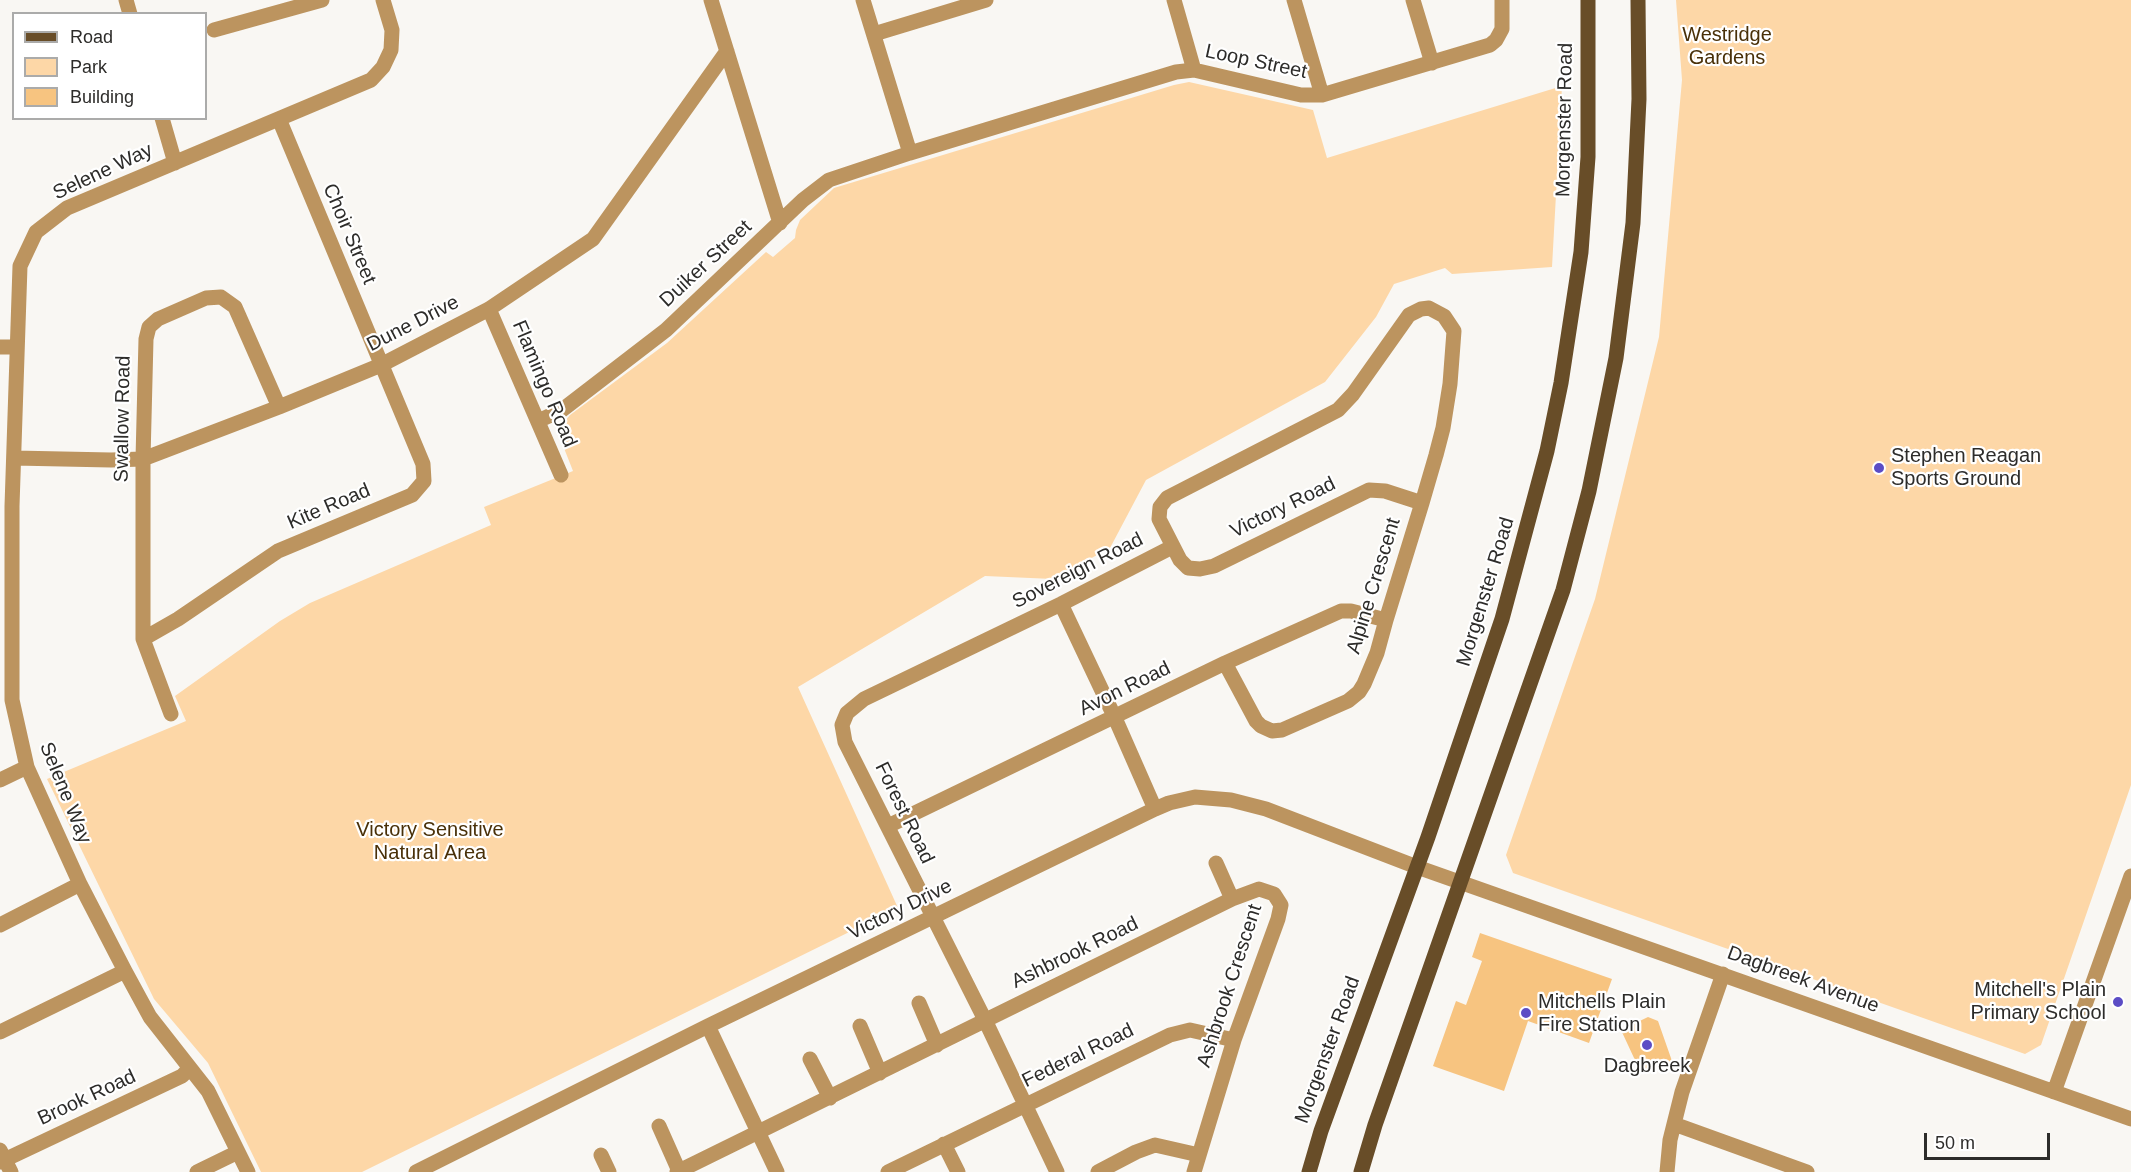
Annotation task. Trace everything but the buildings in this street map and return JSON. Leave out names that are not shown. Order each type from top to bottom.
[{"type":"main road","name":"Morgenster Road","points":[[1309,1172],[1334,1093],[1417,867],[1502,619],[1539,485],[1561,383],[1581,252],[1589,96],[1588,0]]},
{"type":"main road","points":[[1361,1172],[1375,1125],[1563,591],[1589,491],[1610,392],[1633,223],[1639,99],[1638,0]]},
{"type":"street","points":[[214,30],[322,0]]},
{"type":"street","name":"Selene Way","points":[[248,1172],[208,1091],[150,1017],[80,884],[27,767],[12,700],[6,523],[14,458],[20,266],[36,232],[67,208],[363,84],[378,74],[388,59],[393,40],[383,0]]},
{"type":"street","points":[[711,0],[780,223]]},
{"type":"street","points":[[863,0],[910,153]]},
{"type":"street","points":[[874,34],[986,0]]},
{"type":"street","points":[[1174,0],[1194,69]]},
{"type":"street","points":[[1294,0],[1322,95]]},
{"type":"street","points":[[1413,0],[1432,63]]},
{"type":"street","name":"Loop Street","points":[[910,153],[1176,72],[1194,69],[1301,95],[1322,95],[1490,45],[1496,40],[1502,28],[1502,0]]},
{"type":"street","name":"Dune Drive","points":[[14,458],[143,459],[381,365],[489,309],[593,239],[727,51]]},
{"type":"street","name":"Choir Street","points":[[279,119],[381,365]]},
{"type":"street","points":[[163,120],[175,163]]},
{"type":"street","name":"Duiker Street","points":[[538,421],[562,410],[666,330],[803,200],[829,180],[910,153]]},
{"type":"street","name":"Swallow Road","points":[[171,714],[143,639],[143,459],[146,339],[149,327],[158,319],[206,298],[221,297],[235,307],[279,407]]},
{"type":"street","name":"Sovereign Road","points":[[842,725],[847,712],[864,699],[1061,604],[1172,547],[1159,519],[1160,507],[1167,498],[1338,410],[1353,394],[1409,315],[1429,308],[1444,316]]},
{"type":"street","name":"Flamingo Road","points":[[489,309],[561,475]]},
{"type":"street","name":"Alpine Crescent","points":[[1225,663],[1256,721],[1272,731],[1282,730],[1348,701],[1359,692],[1377,653],[1443,428],[1450,384],[1454,330],[1444,316]]},
{"type":"street","points":[[0,347],[16,347]]},
{"type":"street","name":"Kite Road","points":[[143,639],[278,551],[412,495],[424,482],[423,464],[381,365]]},
{"type":"street","name":"Victory Road","points":[[1172,547],[1184,565],[1200,569],[1214,566],[1369,490],[1385,491],[1422,503]]},
{"type":"street","points":[[1061,604],[1155,809]]},
{"type":"street","name":"Avon Road","points":[[888,826],[1225,663],[1341,611],[1351,611],[1386,620]]},
{"type":"street","name":"Forest Road","points":[[842,725],[845,742],[985,1020],[1057,1172]]},
{"type":"street","points":[[0,780],[27,767]]},
{"type":"street","name":"Victory Drive","points":[[416,1172],[444,1166],[708,1026],[1169,803],[1195,797],[1231,800],[1266,809],[1417,867]]},
{"type":"street","name":"Ashbrook Crescent","points":[[1194,1172],[1234,1040],[1281,905],[1274,894],[1259,890],[1232,899],[1216,863]]},
{"type":"street","name":"Dagbreek Avenue","points":[[1417,867],[2131,1119]]},
{"type":"street","points":[[2054,1092],[2131,876]]},
{"type":"street","points":[[0,925],[80,884]]},
{"type":"street","name":"Ashbrook Road","points":[[659,1126],[678,1171],[1232,899]]},
{"type":"street","points":[[0,1032],[125,971]]},
{"type":"street","points":[[1667,1172],[1674,1124],[1682,1092],[1723,974]]},
{"type":"street","points":[[919,1003],[937,1045]]},
{"type":"street","points":[[708,1026],[777,1172]]},
{"type":"street","points":[[860,1026],[880,1072]]},
{"type":"street","name":"Federal Road","points":[[888,1172],[1180,1031],[1204,1032],[1234,1040]]},
{"type":"street","points":[[810,1059],[830,1098]]},
{"type":"street","name":"Brook Road","points":[[4,1161],[182,1076],[190,1068]]},
{"type":"street","points":[[1674,1124],[1807,1172]]},
{"type":"street","points":[[944,1144],[958,1172]]},
{"type":"street","points":[[1098,1172],[1136,1152],[1155,1145],[1199,1155]]},
{"type":"street","points":[[196,1172],[237,1152]]},
{"type":"street","points":[[601,1155],[609,1172]]},
{"type":"green space","name":"Stephen Reagan Sports Ground","points":[[1676,0],[2131,0],[2131,785],[2041,1045],[2025,1054],[1513,873],[1506,855],[1595,599],[1659,337],[1682,80]]},
{"type":"green space","name":"Victory Sensitive Natural Area","points":[[1189,82],[1313,110],[1327,158],[1562,86],[1552,267],[1452,274],[1445,268],[1394,284],[1376,317],[1325,382],[1146,480],[1110,548],[1053,579],[985,576],[798,687],[898,908],[362,1172],[261,1172],[208,1063],[154,999],[47,779],[186,721],[175,696],[280,621],[310,603],[491,525],[484,507],[573,471],[560,438],[560,427],[570,415],[667,343],[766,252],[773,257],[795,238],[800,220],[834,188]]},
{"type":"place","name":"Stephen Reagan Sports Ground","points":[[1879,468]]},
{"type":"place","name":"Mitchell's Plain Primary School","points":[[2118,1002]]},
{"type":"place","name":"Mitchells Plain Fire Station","points":[[1526,1013]]},
{"type":"place","name":"Dagbreek","points":[[1647,1045]]},
{"type":"park label","name":"Westridge Gardens","points":[[1727,46]]}]
